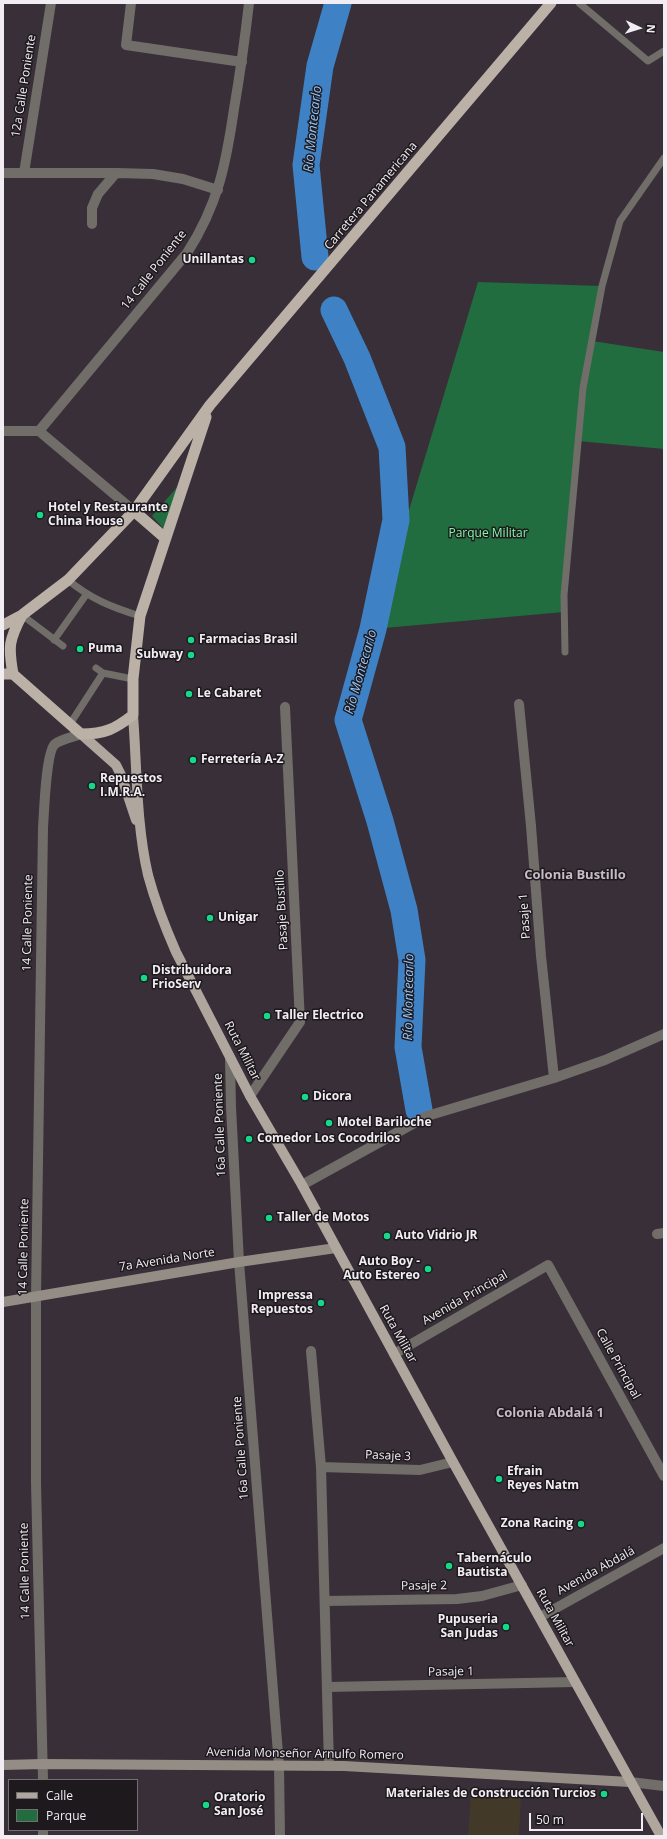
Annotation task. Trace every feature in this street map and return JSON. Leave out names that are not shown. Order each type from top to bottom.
[{"type":"highway","name":"Carretera Panamericana","points":[[3,625],[22,614],[68,580],[134,511],[210,405],[551,3]]},
{"type":"highway","name":"Carretera Panamericana","points":[[133,715],[133,679],[140,616],[210,405]]},
{"type":"highway","points":[[134,511],[165,538]]},
{"type":"highway","points":[[22,614],[12,635],[8,674],[81,734],[94,734],[118,727],[133,715]]},
{"type":"main road","name":"Ruta Militar","points":[[133,715],[141,833],[148,874],[166,928],[250,1096],[302,1185],[453,1462],[661,1836]]},
{"type":"main road","name":"Ruta Militar","points":[[81,734],[116,765],[121,775],[141,833]]},
{"type":"main road","name":"7a Avenida Norte","points":[[3,1302],[240,1262],[336,1248]]},
{"type":"main road","name":"Avenida Monseñor Arnulfo Romero","points":[[3,1765],[329,1766],[630,1782]]},
{"type":"street","name":"12a Calle Poniente","points":[[24,173],[51,3]]},
{"type":"street","points":[[131,3],[126,45],[242,62]]},
{"type":"street","name":"14 Calle Poniente","points":[[39,431],[187,253],[201,232],[218,190],[226,162],[242,62],[249,3]]},
{"type":"street","points":[[3,173],[153,174],[183,179],[218,190]]},
{"type":"street","points":[[92,224],[92,208],[98,194],[116,173]]},
{"type":"street","points":[[3,431],[39,431],[134,511]]},
{"type":"street","name":"Pasaje 1","points":[[519,704],[531,826],[540,956],[554,1078]]},
{"type":"street","name":"Pasaje Bustillo","points":[[250,1096],[300,1022],[285,707]]},
{"type":"street","name":"14 Calle Poniente","points":[[43,1779],[36,1490],[36,1296],[43,828],[47,771],[51,748],[55,744],[81,734]]},
{"type":"street","points":[[302,1185],[427,1116],[554,1078],[605,1060],[664,1034]]},
{"type":"street","name":"16a Calle Poniente","points":[[230,1058],[231,1107],[240,1262],[279,1766],[280,1836]]},
{"type":"street","name":"Avenida Principal","points":[[394,1354],[548,1265]]},
{"type":"street","name":"Calle Principal","points":[[548,1265],[664,1476]]},
{"type":"street","points":[[311,1351],[321,1467],[329,1766]]},
{"type":"street","name":"Pasaje 3","points":[[321,1467],[420,1470],[453,1462]]},
{"type":"street","name":"Avenida Abdalá","points":[[540,1617],[664,1548]]},
{"type":"street","name":"Pasaje 2","points":[[325,1601],[457,1599],[482,1596],[522,1585]]},
{"type":"street","name":"Pasaje 1","points":[[327,1687],[575,1682]]},
{"type":"street","points":[[630,1782],[664,1786]]},
{"type":"lane","points":[[579,3],[648,61],[664,51]]},
{"type":"lane","points":[[565,652],[564,594],[583,388],[602,286],[620,221],[664,158]]},
{"type":"lane","points":[[68,580],[86,595],[118,609],[140,616]]},
{"type":"lane","points":[[54,640],[86,595]]},
{"type":"lane","points":[[22,614],[63,646]]},
{"type":"lane","points":[[96,668],[103,673],[133,679]]},
{"type":"lane","points":[[70,724],[103,673]]},
{"type":"shaded area","points":[[471,1794],[521,1797],[519,1836],[468,1836]]},
{"type":"green space","name":"Parque Militar","points":[[478,282],[602,286],[592,341],[664,352],[664,449],[578,441],[564,612],[373,629]]},
{"type":"green space","points":[[185,478],[164,529],[152,516]]},
{"type":"waterway","name":"Río Montecarlo","points":[[315,257],[306,165],[320,66],[338,3]]},
{"type":"waterway","name":"Río Montecarlo","points":[[334,310],[357,358],[392,447],[396,520],[373,629],[348,720],[380,821],[404,910],[412,960],[408,1047],[419,1110]]},
{"type":"place","name":"Unillantas","points":[[252,260]]},
{"type":"place","name":"Hotel y Restaurante China House","points":[[40,515]]},
{"type":"place","name":"Farmacias Brasil","points":[[191,640]]},
{"type":"place","name":"Puma","points":[[80,649]]},
{"type":"place","name":"Subway","points":[[191,655]]},
{"type":"place","name":"Le Cabaret","points":[[189,694]]},
{"type":"place","name":"Ferretería A-Z","points":[[193,760]]},
{"type":"place","name":"Repuestos I.M.R.A.","points":[[92,786]]},
{"type":"place","name":"Unigar","points":[[210,918]]},
{"type":"place","name":"Distribuidora FrioServ","points":[[144,978]]},
{"type":"place","name":"Taller Electrico","points":[[267,1016]]},
{"type":"place","name":"Dicora","points":[[305,1097]]},
{"type":"place","name":"Motel Bariloche","points":[[329,1123]]},
{"type":"place","name":"Comedor Los Cocodrilos","points":[[249,1139]]},
{"type":"place","name":"Taller de Motos","points":[[269,1218]]},
{"type":"place","name":"Auto Vidrio JR","points":[[387,1236]]},
{"type":"place","name":"Auto Boy - Auto Estereo","points":[[428,1269]]},
{"type":"place","name":"Impressa Repuestos","points":[[321,1303]]},
{"type":"place","name":"Efrain Reyes Natm","points":[[499,1479]]},
{"type":"place","name":"Zona Racing","points":[[581,1524]]},
{"type":"place","name":"Tabernáculo Bautista","points":[[449,1566]]},
{"type":"place","name":"Pupuseria San Judas","points":[[506,1627]]},
{"type":"place","name":"Materiales de Construcción Turcios","points":[[604,1794]]},
{"type":"place","name":"Oratorio San José","points":[[206,1805]]},
{"type":"district","name":"Colonia Bustillo","points":[[575,875]]},
{"type":"district","name":"Colonia Abdalá 1","points":[[550,1413]]}]
